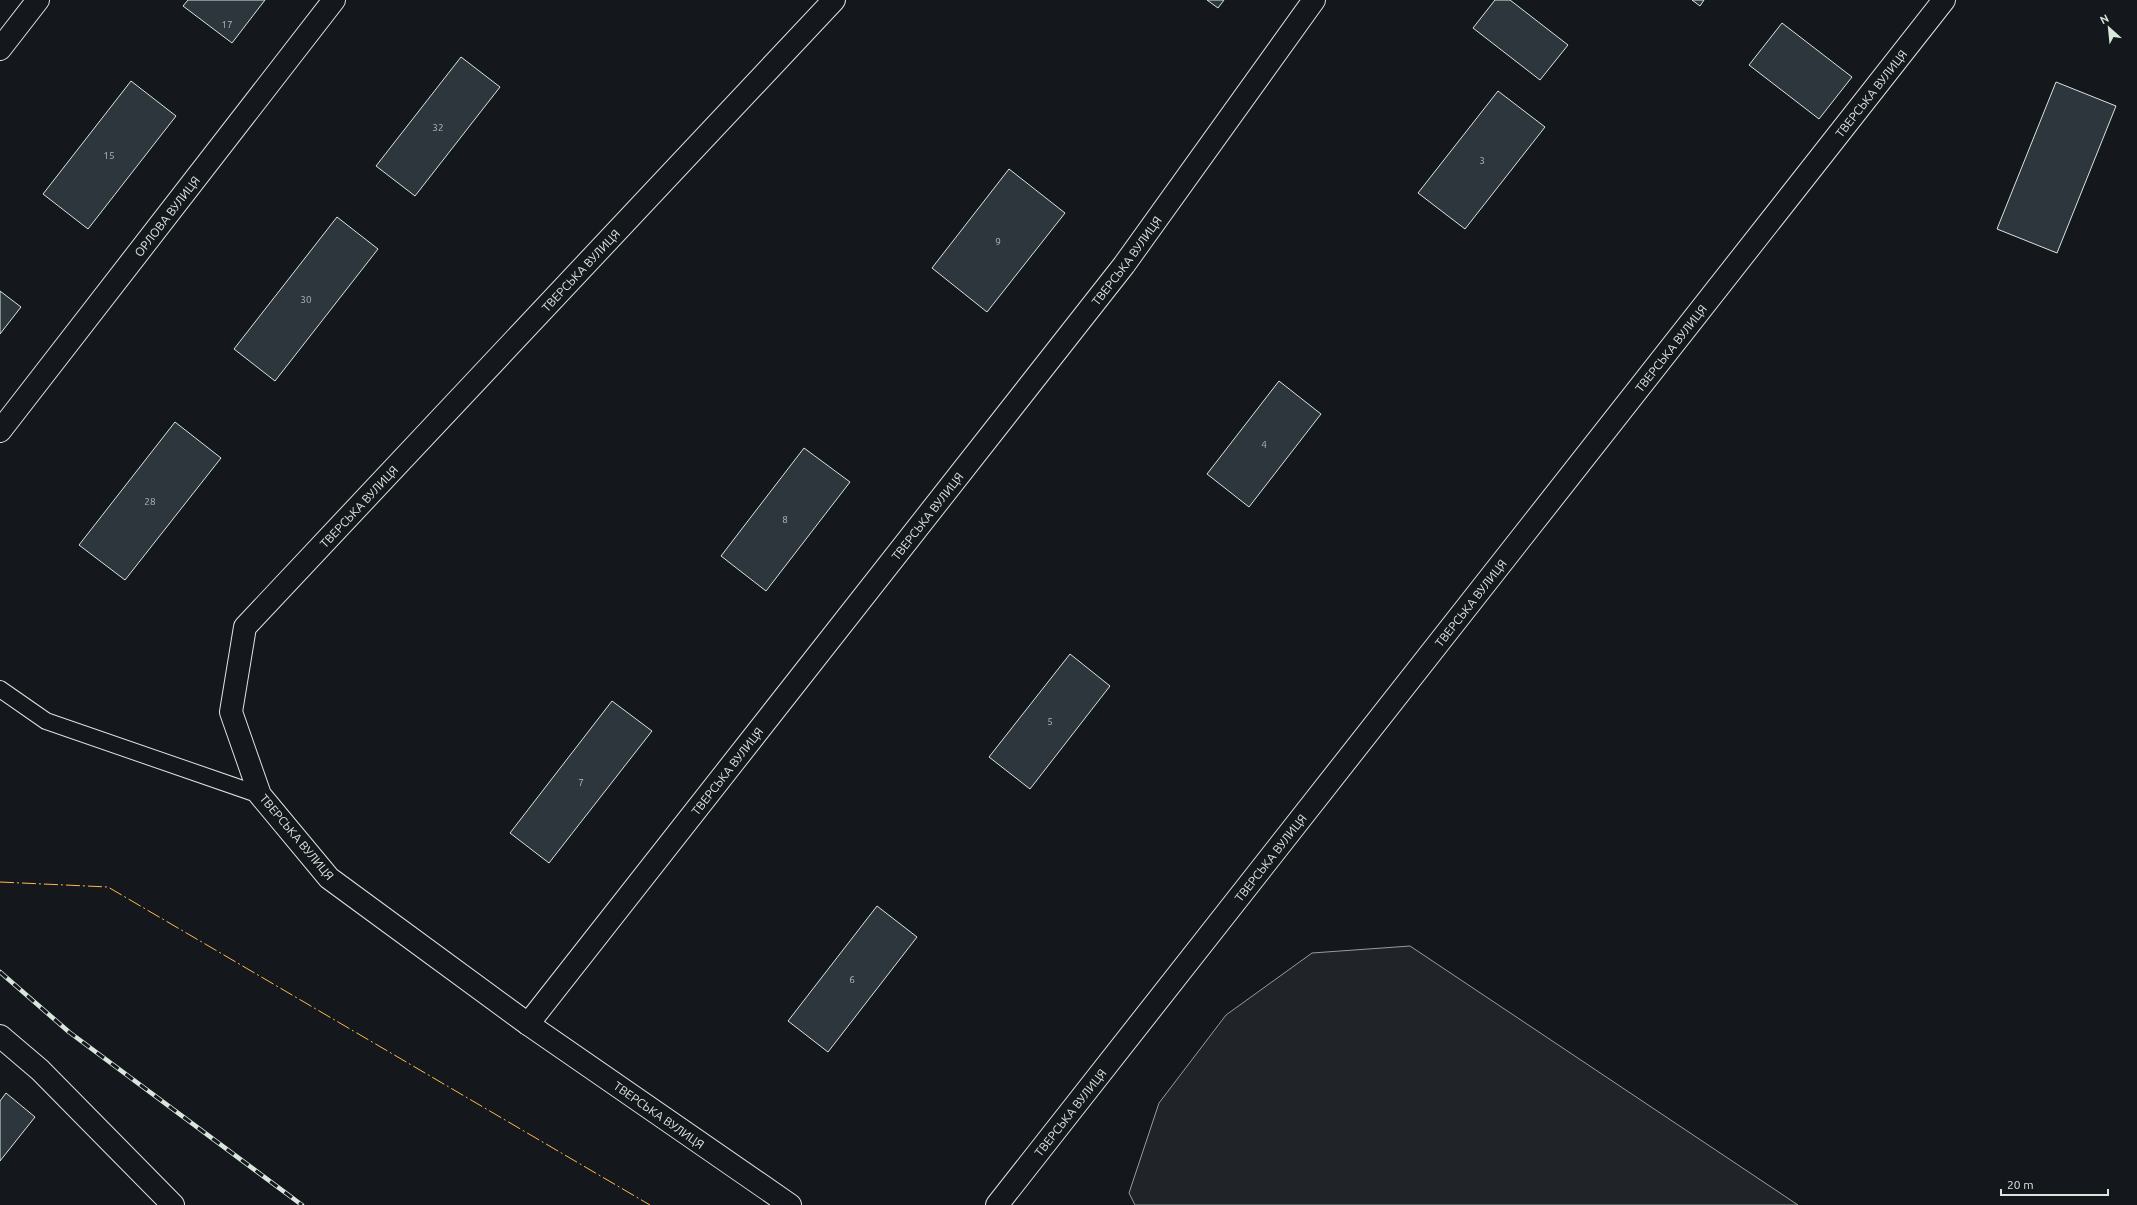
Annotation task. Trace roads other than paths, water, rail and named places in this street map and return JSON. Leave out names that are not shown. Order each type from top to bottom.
[{"type":"street","points":[[0,49],[38,0]]},
{"type":"street","name":"ОРЛОВА ВУЛИЦЯ","points":[[0,431],[334,0]]},
{"type":"street","name":"ТВЕРСЬКА ВУЛИЦЯ","points":[[790,1205],[528,1024],[329,878],[260,796],[231,712],[245,627],[834,0]]},
{"type":"street","name":"ТВЕРСЬКА ВУЛИЦЯ","points":[[528,1024],[1124,265],[1314,0]]},
{"type":"street","name":"ТВЕРСЬКА ВУЛИЦЯ","points":[[997,1205],[1944,0]]},
{"type":"street","points":[[0,1036],[40,1070],[173,1205]]},
{"type":"lane","points":[[0,690],[46,721],[260,796]]},
{"type":"railway","points":[[0,972],[69,1032],[302,1205]]}]
